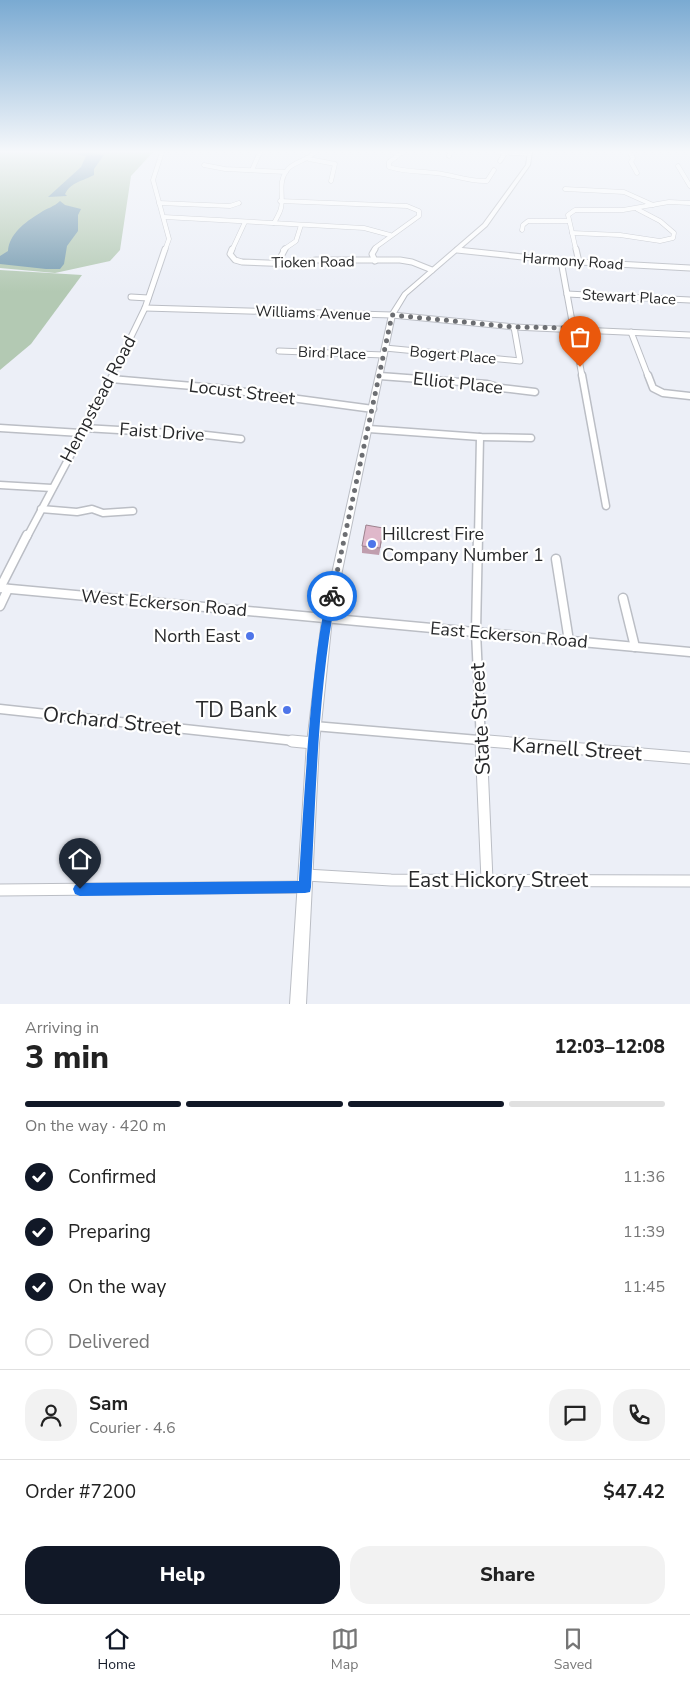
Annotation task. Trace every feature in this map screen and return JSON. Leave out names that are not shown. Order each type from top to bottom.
[{"type":"main road","points":[[298,1004],[314,726],[327,619],[392,315],[405,294],[479,231],[504,199]]},
{"type":"street","name":"Hempstead Road","points":[[0,606],[3,588],[41,509],[110,379],[145,308],[169,239],[158,199]]},
{"type":"street","points":[[641,199],[653,205]]},
{"type":"street","points":[[274,223],[281,208],[280,201],[407,206],[419,211],[419,216],[390,235],[376,247],[372,254],[375,261]]},
{"type":"street","points":[[579,262],[568,215],[575,210],[637,209],[677,201],[690,202]]},
{"type":"street","points":[[159,203],[230,206],[239,203]]},
{"type":"street","points":[[572,233],[620,235],[660,241],[673,238],[674,233],[669,228],[637,209]]},
{"type":"street","points":[[164,217],[364,228],[390,235]]},
{"type":"street","points":[[522,230],[523,224],[528,221],[569,221]]},
{"type":"street","name":"Tioken Road","points":[[244,222],[230,254],[231,257],[242,262],[277,264],[293,264],[316,260],[412,262],[432,270]]},
{"type":"street","points":[[277,264],[282,251],[296,241],[301,225]]},
{"type":"street","name":"Harmony Road","points":[[457,250],[560,261],[690,268]]},
{"type":"street","points":[[560,261],[606,506]]},
{"type":"street","name":"Stewart Place","points":[[567,294],[690,300]]},
{"type":"street","points":[[131,297],[148,298]]},
{"type":"street","name":"Williams Avenue","points":[[145,308],[392,315],[514,327],[573,328],[690,335]]},
{"type":"street","name":"Bogert Place","points":[[385,352],[520,361],[514,327]]},
{"type":"street","points":[[631,332],[653,388],[663,393],[690,396]]},
{"type":"street","name":"Bird Place","points":[[279,351],[385,352]]},
{"type":"street","name":"Elliot Place","points":[[380,376],[486,384],[501,388],[535,392]]},
{"type":"street","name":"Locust Street","points":[[110,379],[216,388],[373,409]]},
{"type":"street","name":"Faist Drive","points":[[0,428],[206,435],[241,440]]},
{"type":"street","points":[[369,429],[480,437],[531,438]]},
{"type":"street","name":"State Street","points":[[480,437],[476,632],[482,742],[486,880]]},
{"type":"street","points":[[0,485],[52,488]]},
{"type":"street","points":[[41,509],[76,512],[92,509],[103,513],[133,511]]},
{"type":"street","points":[[556,559],[569,641]]},
{"type":"street","name":"West Eckerson Road","points":[[3,588],[327,619]]},
{"type":"street","points":[[623,598],[635,647]]},
{"type":"street","name":"East Eckerson Road","points":[[327,619],[690,652]]},
{"type":"street","name":"Orchard Street","points":[[0,709],[313,743]]},
{"type":"street","name":"Karnell Street","points":[[314,726],[482,742],[690,758]]},
{"type":"street","name":"East Hickory Street","points":[[0,890],[374,880],[690,881]]},
{"type":"green space","points":[[0,199],[128,199],[120,250],[110,261],[55,273],[0,268]]},
{"type":"green space","points":[[0,270],[82,275],[31,344],[0,370]]},
{"type":"water","points":[[60,201],[65,205],[81,209],[78,215],[78,231],[67,246],[64,264],[60,269],[0,264],[0,256],[8,251],[11,239],[19,229]]},
{"type":"building","name":"Hillcrest Fire Company Number 1","points":[[366,525],[383,528],[380,548],[362,546]]},
{"type":"way so far","points":[[332,596],[392,315],[514,327],[573,328],[580,367]]},
{"type":"place","name":"Hillcrest Fire Company Number 1","points":[[372,544]]},
{"type":"place","name":"North East","points":[[250,636]]},
{"type":"place","name":"TD Bank","points":[[287,710]]},
{"type":"route","points":[[80,889],[305,887],[314,726],[327,619],[332,596]]}]
